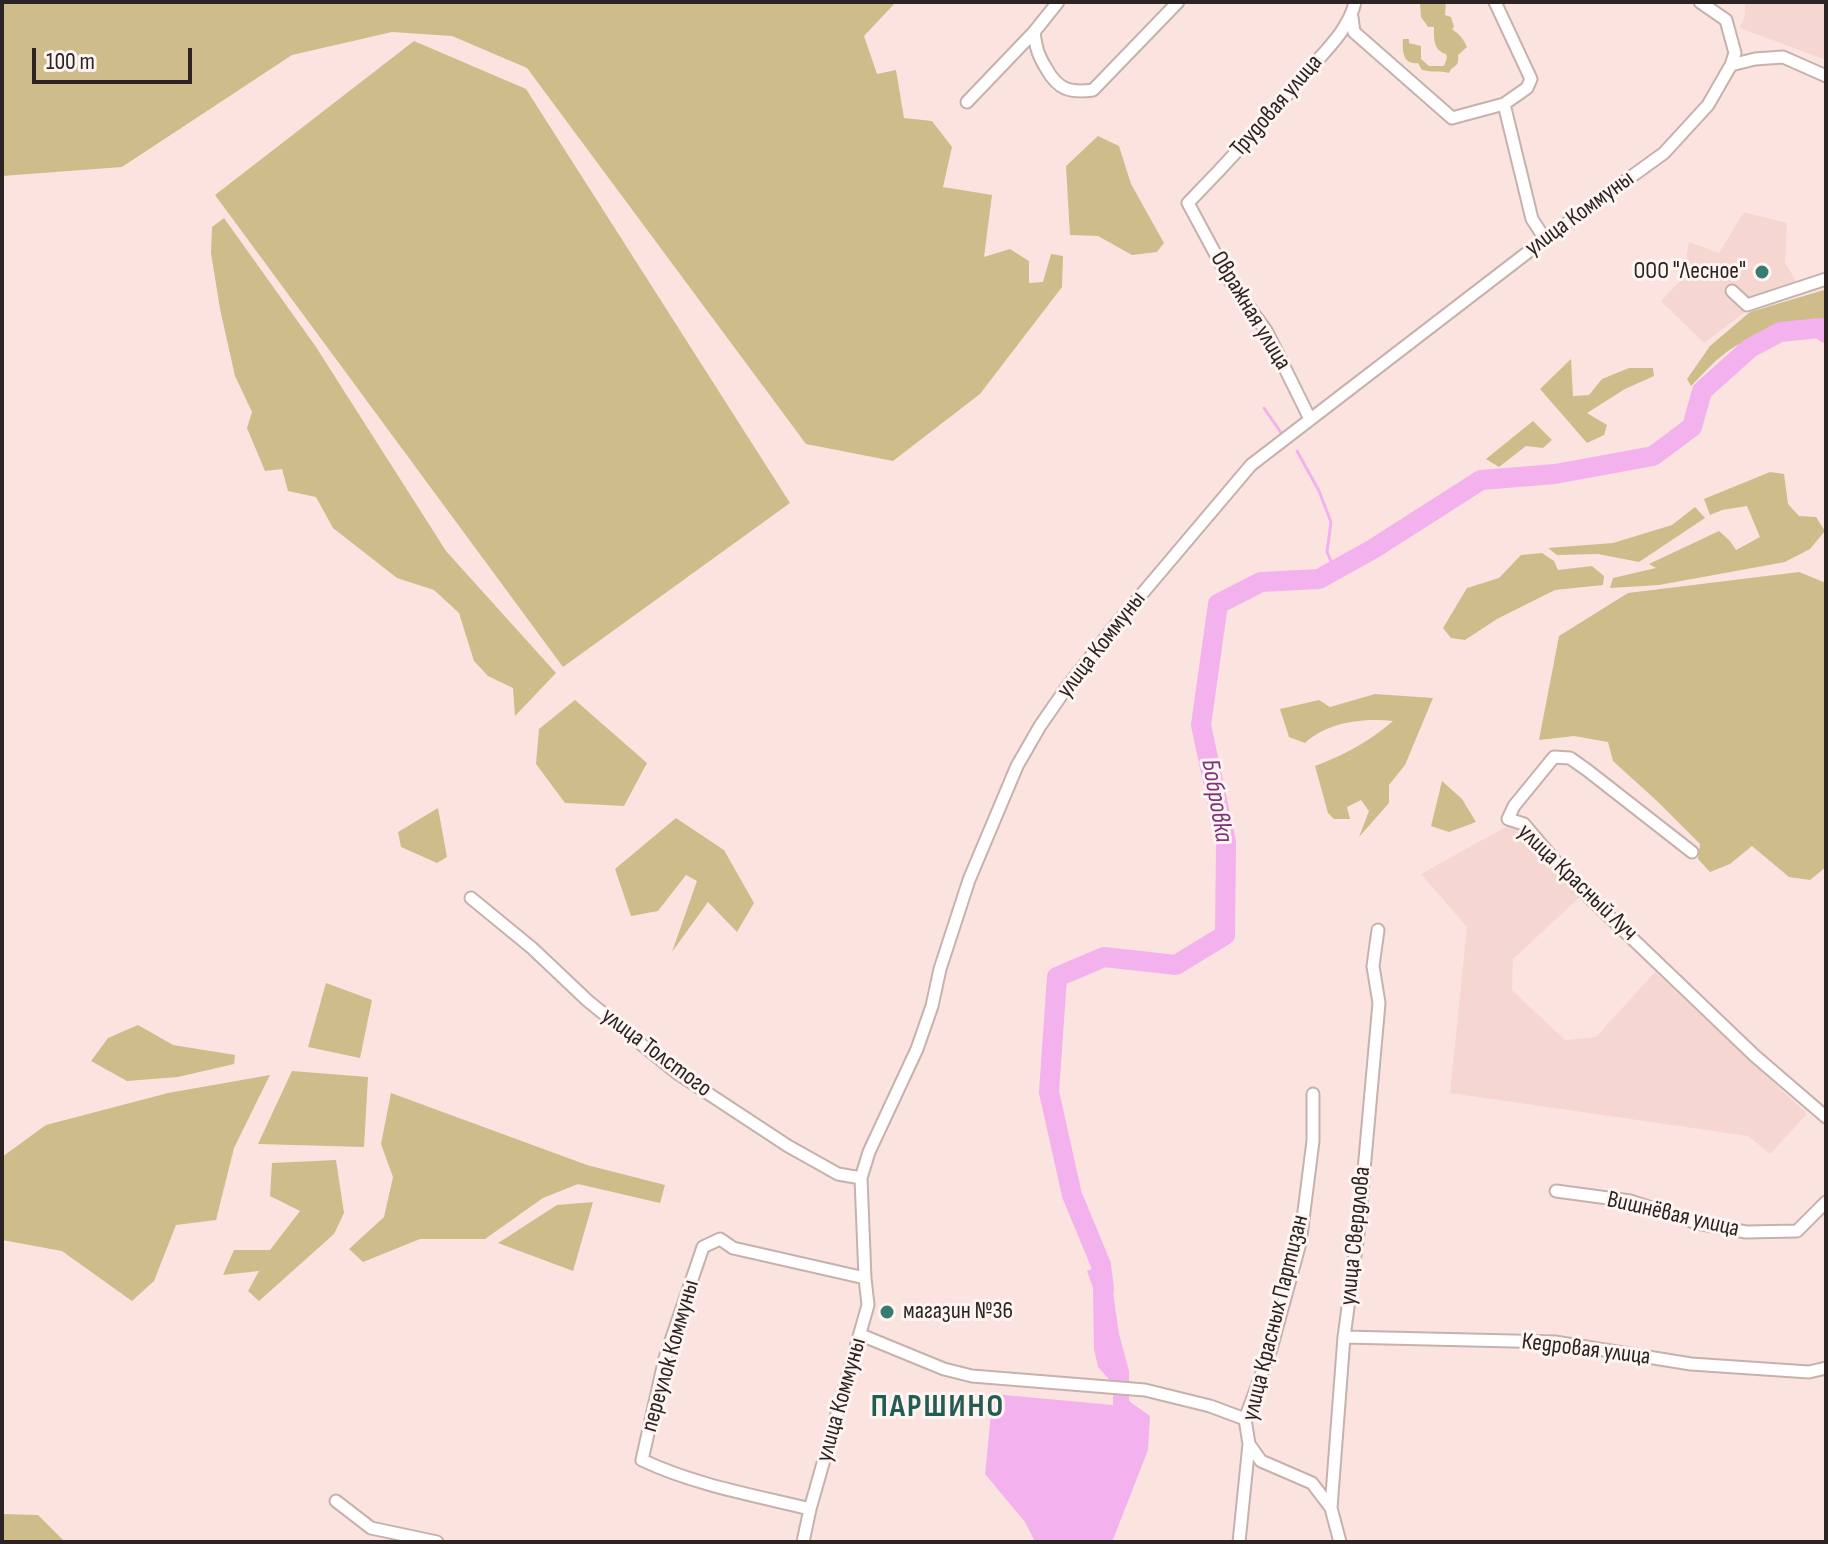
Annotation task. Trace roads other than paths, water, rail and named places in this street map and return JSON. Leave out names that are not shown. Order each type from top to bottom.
[{"type":"street","points":[[967,102],[1034,32],[1058,2]]},
{"type":"street","points":[[1034,32],[1036,50],[1054,83],[1077,92],[1093,90],[1178,2]]},
{"type":"street","name":"Трудовая улица","points":[[1188,203],[1248,140],[1352,17],[1355,2]]},
{"type":"street","points":[[1352,17],[1354,32],[1452,118],[1504,104],[1527,88],[1531,79],[1495,2]]},
{"type":"street","points":[[1700,2],[1726,20],[1735,53],[1731,65]]},
{"type":"street","points":[[1731,65],[1783,57],[1826,76]]},
{"type":"street","name":"улица Коммуны","points":[[803,1542],[868,1305],[861,1178],[869,1152],[917,1049],[969,880],[1017,766],[1040,726],[1114,627],[1251,465],[1545,239],[1664,153],[1708,105],[1731,65]]},
{"type":"street","points":[[1504,104],[1532,219],[1545,239]]},
{"type":"street","name":"Овражная улица","points":[[1188,203],[1230,281],[1267,332],[1310,419]]},
{"type":"street","points":[[1732,291],[1747,305],[1826,279]]},
{"type":"street","name":"улица Красный Луч","points":[[1692,852],[1570,758],[1554,757],[1514,806],[1508,819],[1524,824],[1594,902],[1755,1056],[1826,1117]]},
{"type":"street","name":"улица Толстого","points":[[471,898],[532,948],[588,1001],[677,1073],[788,1146],[838,1174],[861,1178]]},
{"type":"street","name":"улица Свердлова","points":[[1340,1542],[1331,1508],[1344,1337],[1359,1226],[1379,1003],[1373,966],[1378,930]]},
{"type":"street","name":"улица Красных Партизан","points":[[1239,1542],[1249,1444],[1245,1419],[1271,1349],[1300,1243],[1313,1141],[1313,1094]]},
{"type":"street","name":"Вишнёвая улица","points":[[1556,1191],[1630,1201],[1697,1223],[1746,1232],[1797,1231],[1826,1202]]},
{"type":"street","name":"переулок Коммуны","points":[[810,1509],[704,1484],[642,1460],[665,1358],[703,1247],[720,1239],[733,1248],[865,1278]]},
{"type":"street","points":[[861,1335],[944,1369],[972,1376],[1145,1390],[1210,1406],[1245,1419]]},
{"type":"street","name":"Кедровая улица","points":[[1344,1337],[1555,1342],[1691,1364],[1809,1372],[1826,1368]]},
{"type":"street","points":[[1249,1444],[1261,1461],[1312,1483],[1331,1508]]},
{"type":"street","points":[[336,1501],[371,1528],[437,1542]]},
{"type":"waterway","name":"Бобровка","points":[[1104,1290],[1101,1265],[1072,1195],[1049,1092],[1057,977],[1104,957],[1176,965],[1225,935],[1226,842],[1201,725],[1218,604],[1261,582],[1319,579],[1373,549],[1481,480],[1555,474],[1653,456],[1692,427],[1702,391],[1750,348],[1780,332],[1820,328],[1826,333]]},
{"type":"waterway","points":[[1264,408],[1282,434]]},
{"type":"waterway","points":[[1297,451],[1319,491],[1331,522],[1327,552],[1335,570]]},
{"type":"place","name":"ООО \"Лесное\"","points":[[1762,272]]},
{"type":"place","name":"магазин №36","points":[[887,1312]]},
{"type":"district","name":"ПАРШИНО","points":[[938,1408]]}]
